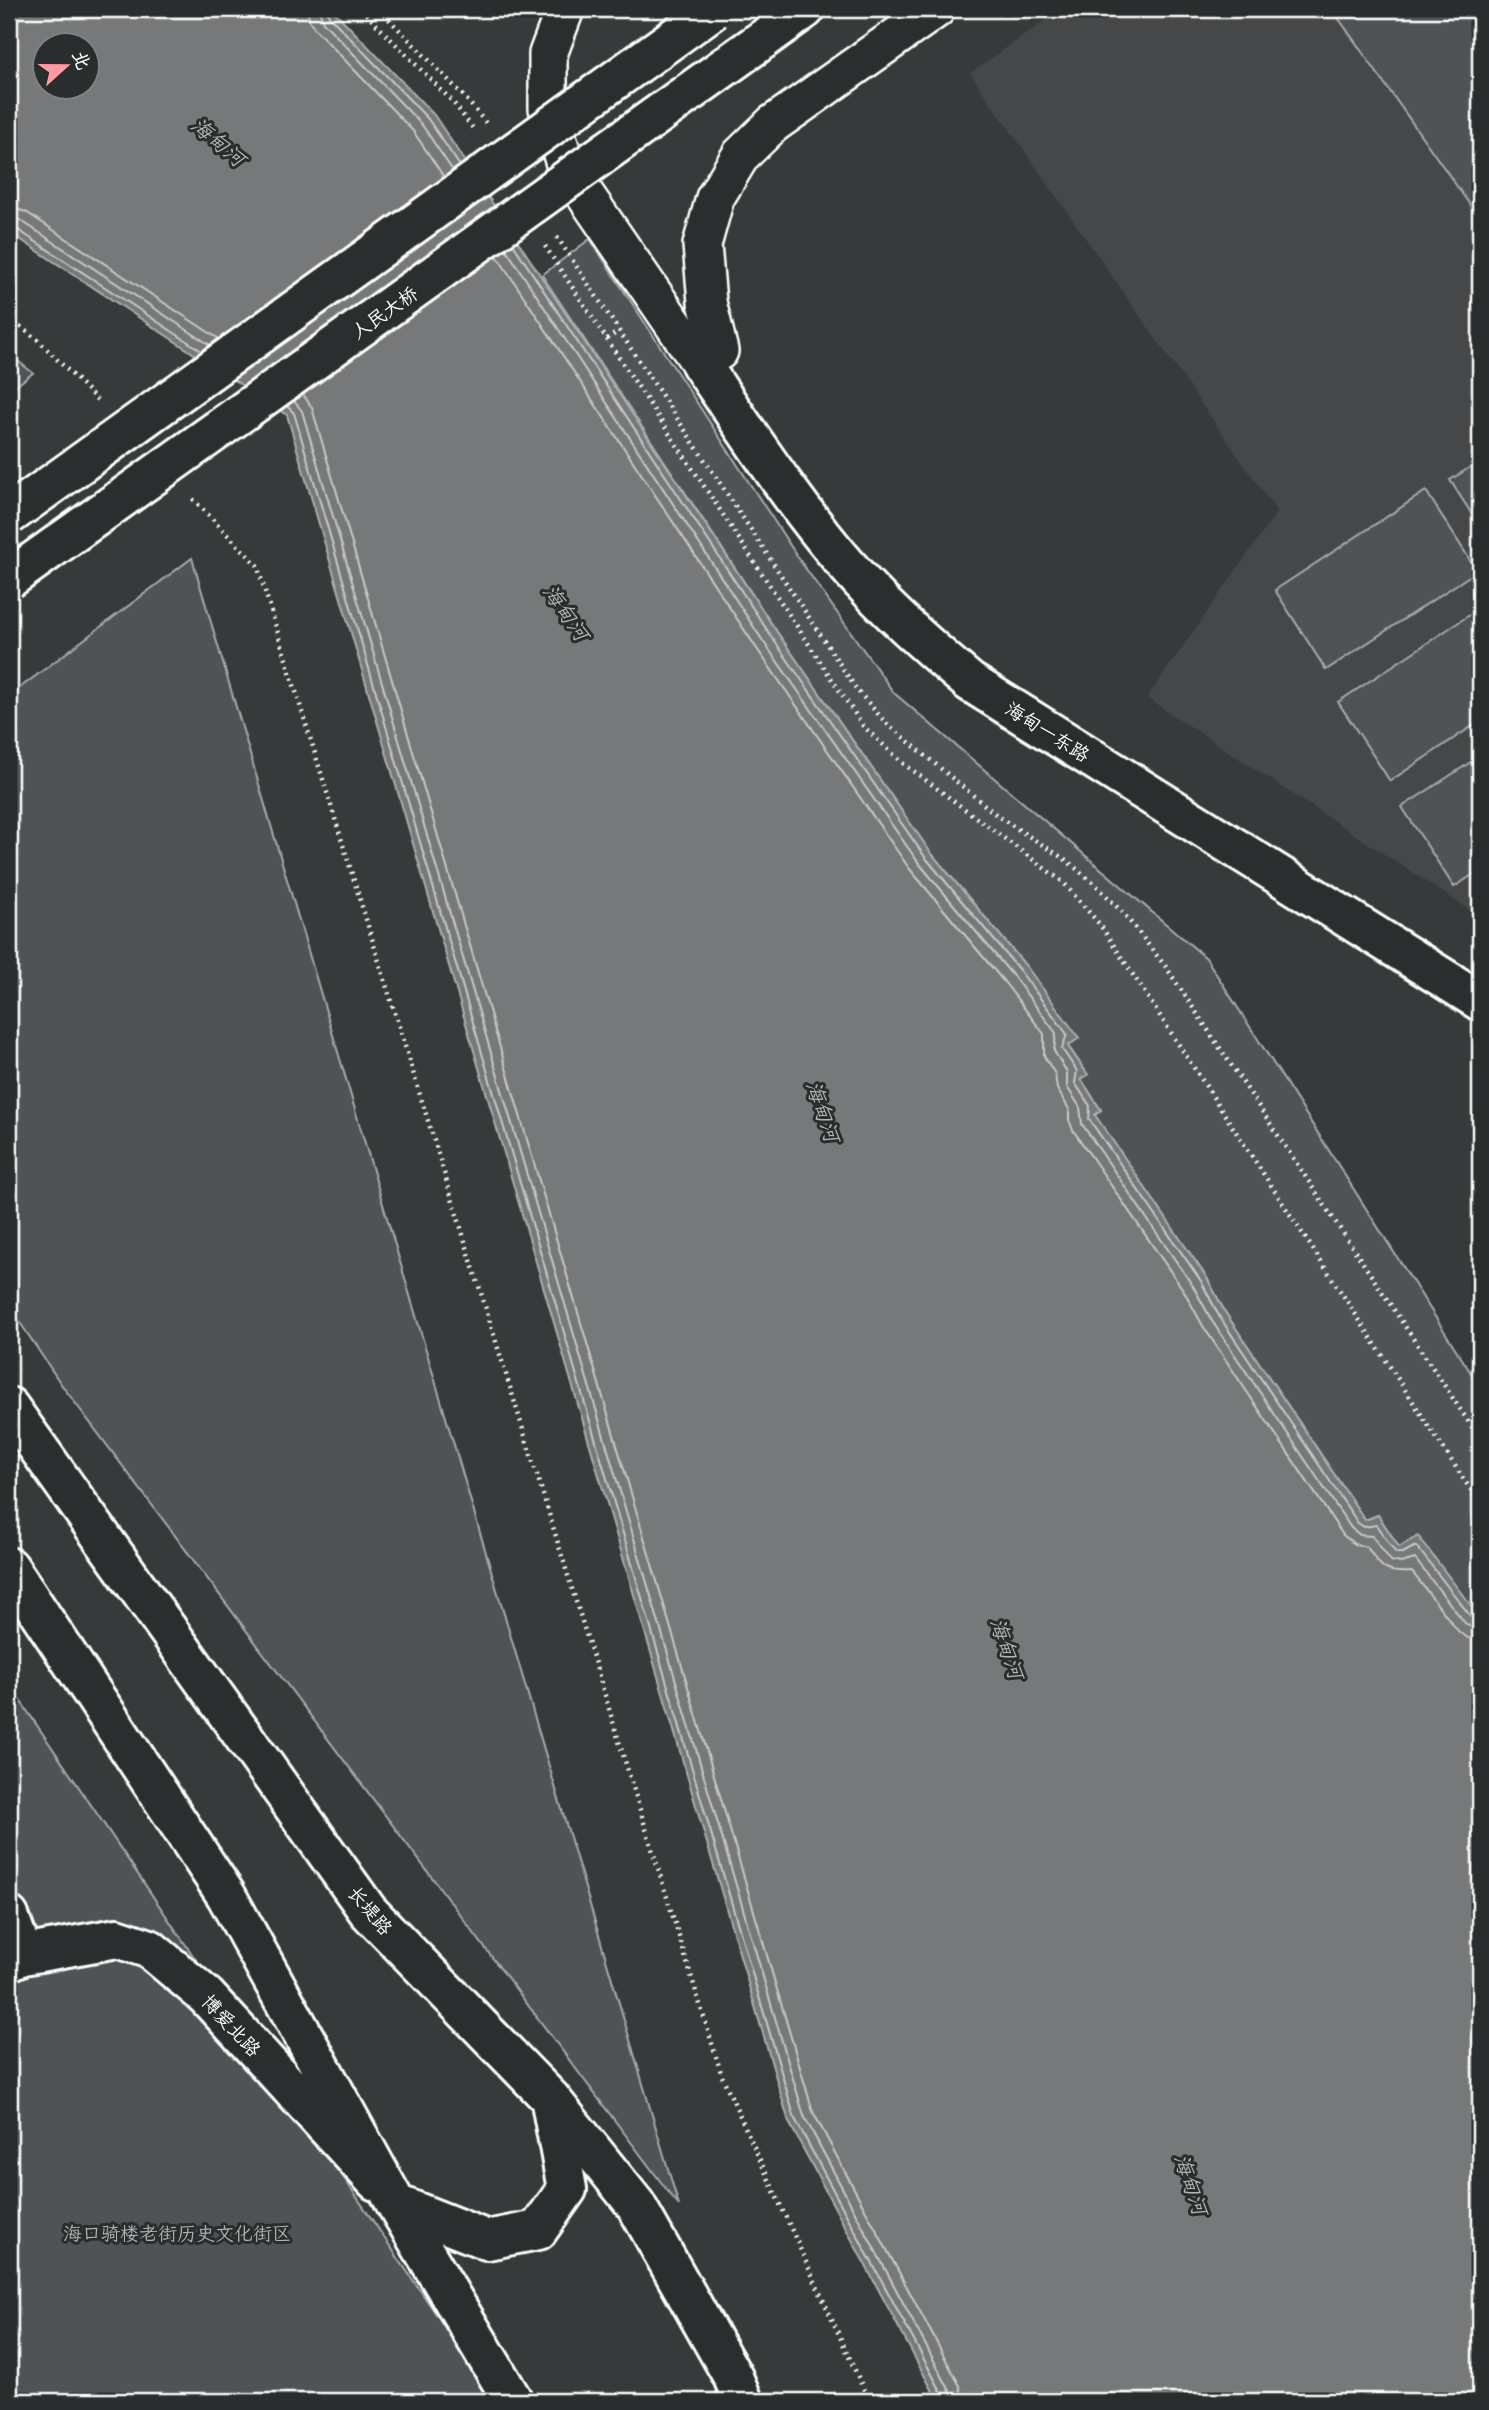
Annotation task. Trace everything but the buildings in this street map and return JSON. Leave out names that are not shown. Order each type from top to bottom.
[{"type":"main road","points":[[9,515],[714,9]]},
{"type":"main road","name":"人民大桥","points":[[9,579],[805,9]]},
{"type":"main road","name":"海甸一东路","points":[[710,357],[875,565],[923,614],[983,666],[1480,977]]},
{"type":"main road","name":"海甸一东路","points":[[710,357],[779,479],[819,531],[860,580],[911,632],[970,682],[1480,1001]]},
{"type":"main road","name":"长堤路","points":[[9,1406],[368,1911],[550,2098],[636,2205],[733,2377],[743,2401]]},
{"type":"main road","points":[[9,1567],[226,1895],[396,2204],[513,2401]]},
{"type":"main road","name":"博爱北路","points":[[9,1916],[16,1958],[117,1938],[150,1949],[206,1996],[396,2204]]},
{"type":"main road","points":[[396,2204],[488,2240],[538,2230],[567,2189],[550,2098]]},
{"type":"street","points":[[565,9],[548,54],[548,108],[566,167],[710,357]]},
{"type":"street","points":[[710,357],[702,245],[715,198],[741,155],[773,124],[936,9]]},
{"type":"path","points":[[361,9],[452,101],[481,139]]},
{"type":"path","points":[[542,242],[863,726],[904,764],[1063,882],[1101,926],[1480,1503]]},
{"type":"path","points":[[568,256],[864,698],[885,722],[999,817],[1066,860],[1096,885],[1124,914],[1157,956],[1480,1439]]},
{"type":"path","points":[[9,318],[38,340],[105,408]]},
{"type":"path","points":[[607,339],[619,331]]},
{"type":"path","points":[[190,496],[257,565],[722,2076],[869,2401]]},
{"type":"shaded area","points":[[1062,9],[1480,9],[1480,917],[1147,698],[1277,512],[970,73]]},
{"type":"green space","points":[[1332,9],[1480,9],[1480,219]]},
{"type":"green space","points":[[590,239],[801,562],[894,693],[1206,958],[1480,1387],[1480,1618],[1417,1536],[1399,1548],[1378,1515],[1365,1520],[1225,1312],[1207,1278],[1094,1114],[1101,1110],[1081,1079],[1088,1075],[1068,1046],[1078,1038],[1026,966],[931,853],[777,632],[542,275]]},
{"type":"green space","points":[[9,354],[33,373],[9,391]]},
{"type":"green space","points":[[1480,461],[1480,527],[1450,480]]},
{"type":"green space","points":[[1426,491],[1477,571],[1326,670],[1275,590]]},
{"type":"green space","points":[[192,558],[679,2206],[61,1384],[9,1306],[9,696]]},
{"type":"green space","points":[[1480,608],[1480,721],[1390,781],[1338,702]]},
{"type":"green space","points":[[1480,756],[1480,870],[1454,887],[1402,807]]},
{"type":"green space","name":"海口骑楼老街历史文化街区","points":[[9,1684],[495,2401],[9,2401]]},
{"type":"water","name":"海甸河","points":[[9,9],[332,9],[434,115],[777,632],[931,853],[1026,966],[1079,1038],[1068,1046],[1088,1075],[1081,1079],[1101,1110],[1095,1115],[1207,1278],[1225,1312],[1365,1520],[1378,1515],[1399,1547],[1418,1536],[1480,1618],[1480,2401],[938,2401],[789,2122],[287,415],[9,232]]}]
